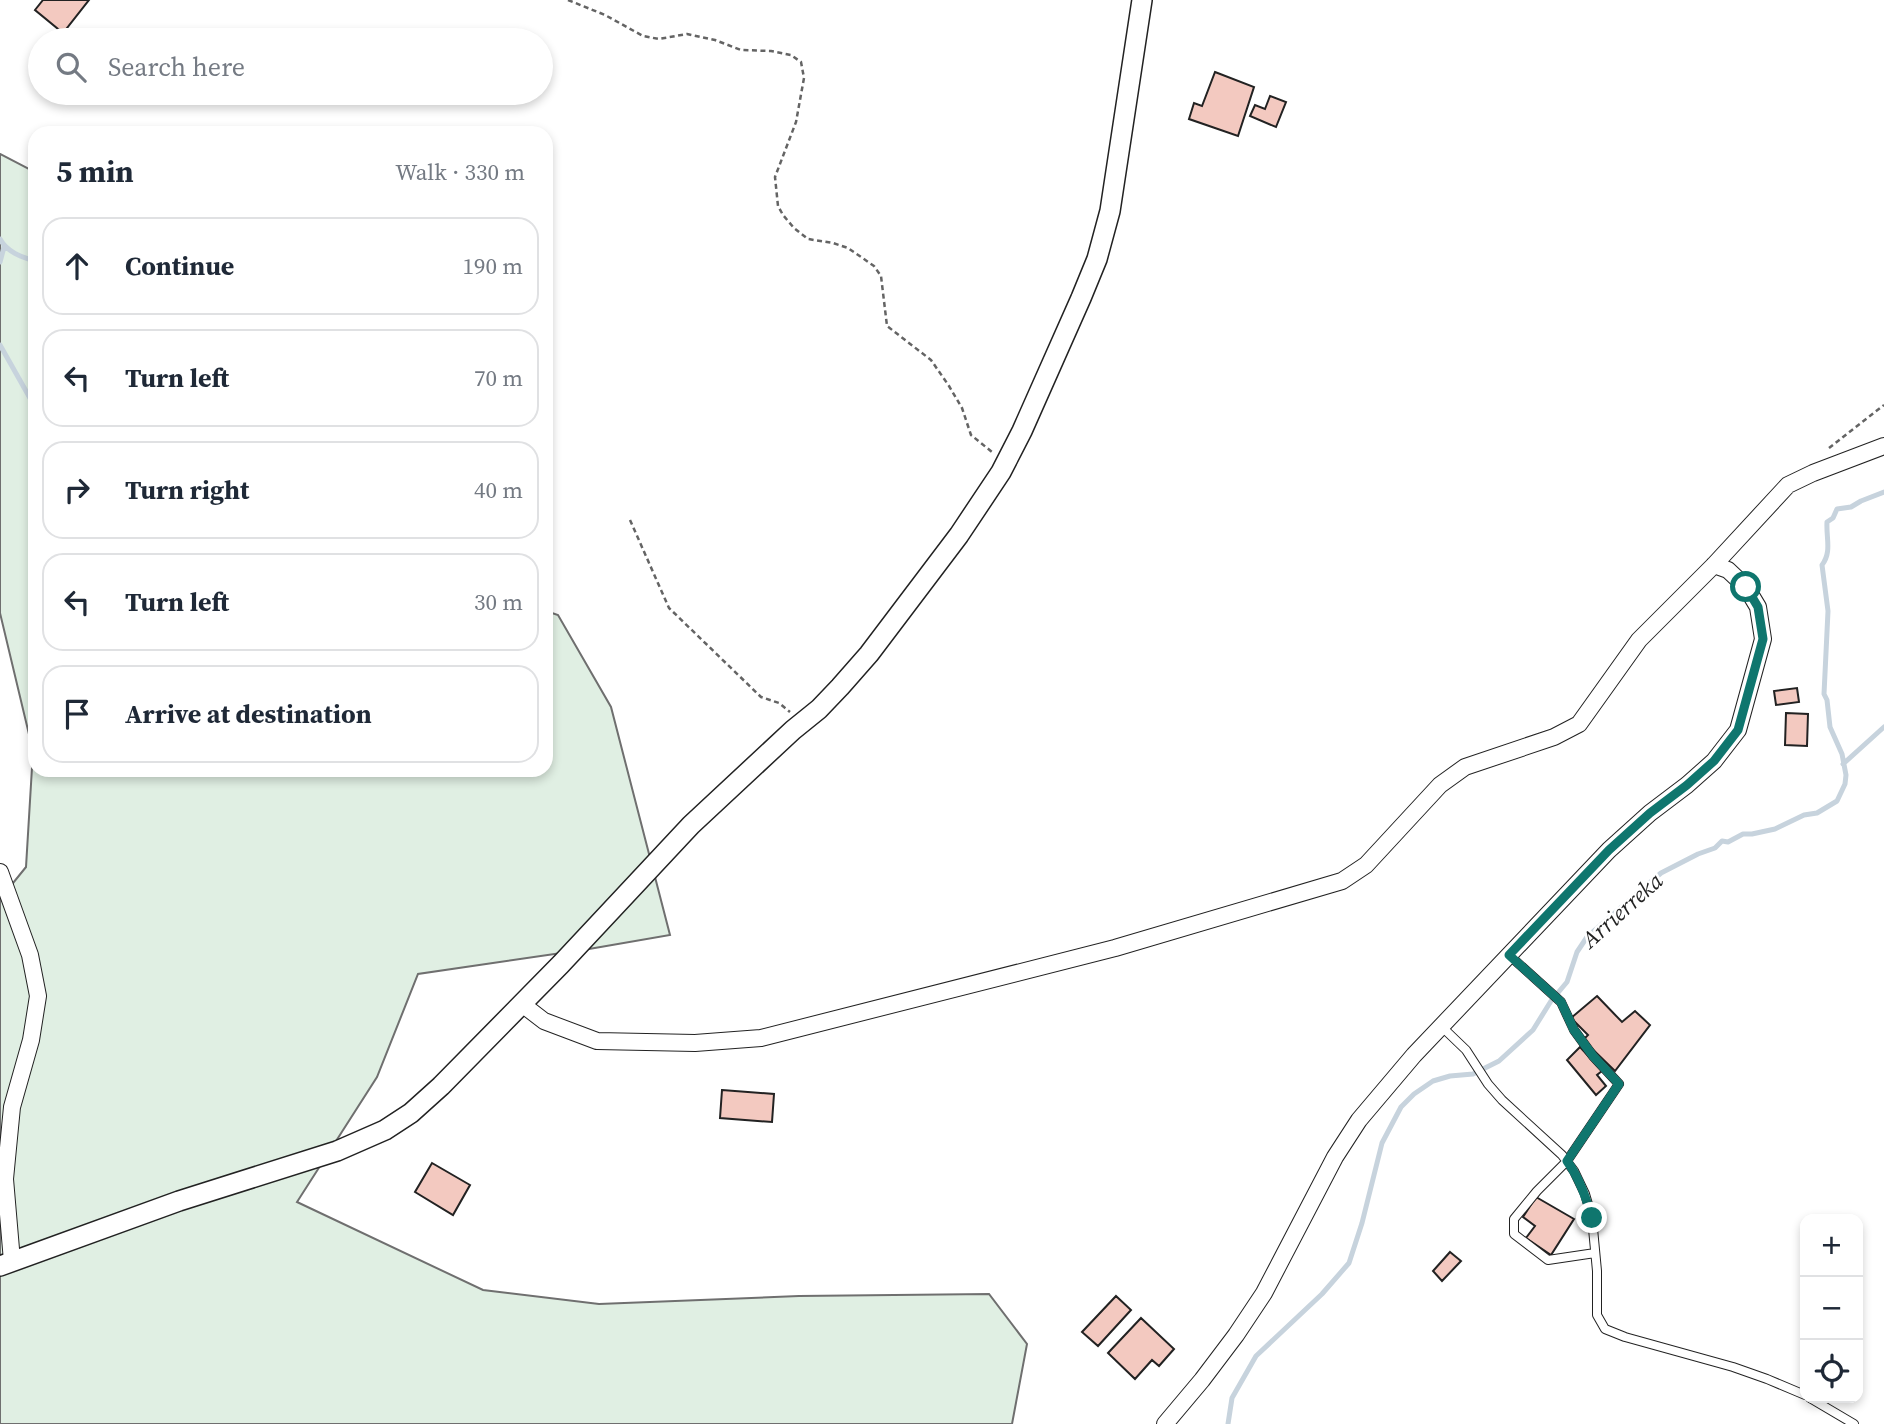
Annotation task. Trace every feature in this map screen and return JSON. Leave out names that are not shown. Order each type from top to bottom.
[{"type":"street","points":[[0,872],[30,955],[38,996],[31,1040],[12,1107],[5,1180],[6,1264],[179,1201],[337,1152],[385,1130],[411,1113],[522,1004],[691,825],[819,709],[869,654],[966,525],[1005,463],[1028,419],[1097,258],[1112,199],[1142,0]]},
{"type":"street","points":[[522,1004],[544,1021],[597,1041],[695,1044],[761,1038],[1115,948],[1342,881],[1366,865],[1440,785],[1465,767],[1554,737],[1579,724],[1639,640],[1788,485],[1884,446]]},
{"type":"street","points":[[1165,1424],[1229,1344],[1264,1293],[1335,1157],[1359,1120],[1414,1055],[1609,850],[1714,761],[1738,730],[1763,639],[1760,618],[1758,607],[1746,587],[1728,570],[1714,565]]},
{"type":"lane","points":[[1509,955],[1561,1002],[1574,1030],[1619,1084],[1567,1161],[1514,1219],[1514,1234],[1548,1260],[1595,1253]]},
{"type":"lane","points":[[1441,1026],[1466,1050],[1502,1100],[1548,1141],[1574,1171],[1592,1218],[1597,1315],[1605,1329],[1625,1338],[1733,1367],[1800,1393]]},
{"type":"lane","points":[[1818,1403],[1854,1424]]},
{"type":"path","points":[[568,0],[605,15],[643,36],[659,39],[687,34],[715,40],[741,50],[791,55],[801,62],[804,78],[796,122],[775,177],[778,206],[794,228],[808,239],[848,248],[874,266],[880,276],[887,326],[932,360],[962,408],[971,435],[1005,463]]},
{"type":"path","points":[[1828,449],[1884,404]]},
{"type":"path","points":[[630,520],[668,608],[761,698],[779,703],[803,722]]},
{"type":"green space","points":[[0,154],[28,168],[28,730],[0,613]]},
{"type":"green space","points":[[553,613],[558,615],[611,707],[670,935],[418,974],[377,1077],[297,1202],[483,1290],[599,1304],[799,1296],[989,1294],[1027,1344],[1012,1424],[0,1424],[0,899],[26,867],[31,777],[553,777]]},
{"type":"building","points":[[43,0],[89,0],[67,28],[57,28],[35,10]]},
{"type":"building","points":[[1215,72],[1254,87],[1238,136],[1189,119],[1194,103],[1202,106]]},
{"type":"building","points":[[1270,96],[1286,102],[1276,127],[1250,116],[1255,105],[1265,109]]},
{"type":"building","points":[[1797,688],[1799,702],[1776,705],[1774,691]]},
{"type":"building","points":[[1786,713],[1808,714],[1807,746],[1785,745]]},
{"type":"building","points":[[1597,996],[1622,1022],[1635,1011],[1650,1025],[1615,1071],[1583,1040],[1588,1035],[1571,1018]]},
{"type":"building","points":[[1580,1047],[1602,1071],[1597,1075],[1606,1086],[1596,1095],[1567,1060]]},
{"type":"building","points":[[722,1090],[774,1094],[772,1122],[720,1118]]},
{"type":"building","points":[[432,1163],[470,1185],[453,1215],[415,1192]]},
{"type":"building","points":[[1536,1197],[1574,1219],[1551,1255],[1526,1238],[1535,1226],[1523,1217]]},
{"type":"building","points":[[1450,1252],[1461,1261],[1442,1281],[1433,1271]]},
{"type":"building","points":[[1116,1296],[1131,1310],[1098,1346],[1082,1332]]},
{"type":"building","points":[[1141,1318],[1174,1349],[1159,1366],[1152,1360],[1135,1379],[1108,1353]]},
{"type":"waterway","points":[[0,239],[10,251],[28,259]]},
{"type":"waterway","points":[[0,262],[4,247]]},
{"type":"waterway","points":[[0,345],[28,395]]},
{"type":"waterway","name":"Arrierreka","points":[[1228,1424],[1232,1398],[1256,1356],[1322,1294],[1349,1263],[1382,1143],[1401,1107],[1433,1081],[1473,1074],[1499,1061],[1533,1030],[1567,982],[1577,952],[1587,937],[1661,873],[1715,848],[1722,841],[1728,842],[1743,834],[1775,829],[1804,815],[1817,813],[1837,801],[1846,775],[1842,754],[1830,727],[1824,694],[1828,611],[1822,565],[1828,550],[1827,522],[1833,518],[1837,509],[1851,507],[1884,492]]},
{"type":"waterway","points":[[1843,764],[1884,727]]},
{"type":"route","points":[[1592,1218],[1585,1194],[1567,1161],[1619,1084],[1574,1030],[1561,1002],[1509,955],[1609,850],[1714,761],[1738,730],[1763,639],[1758,607],[1746,587]]}]
